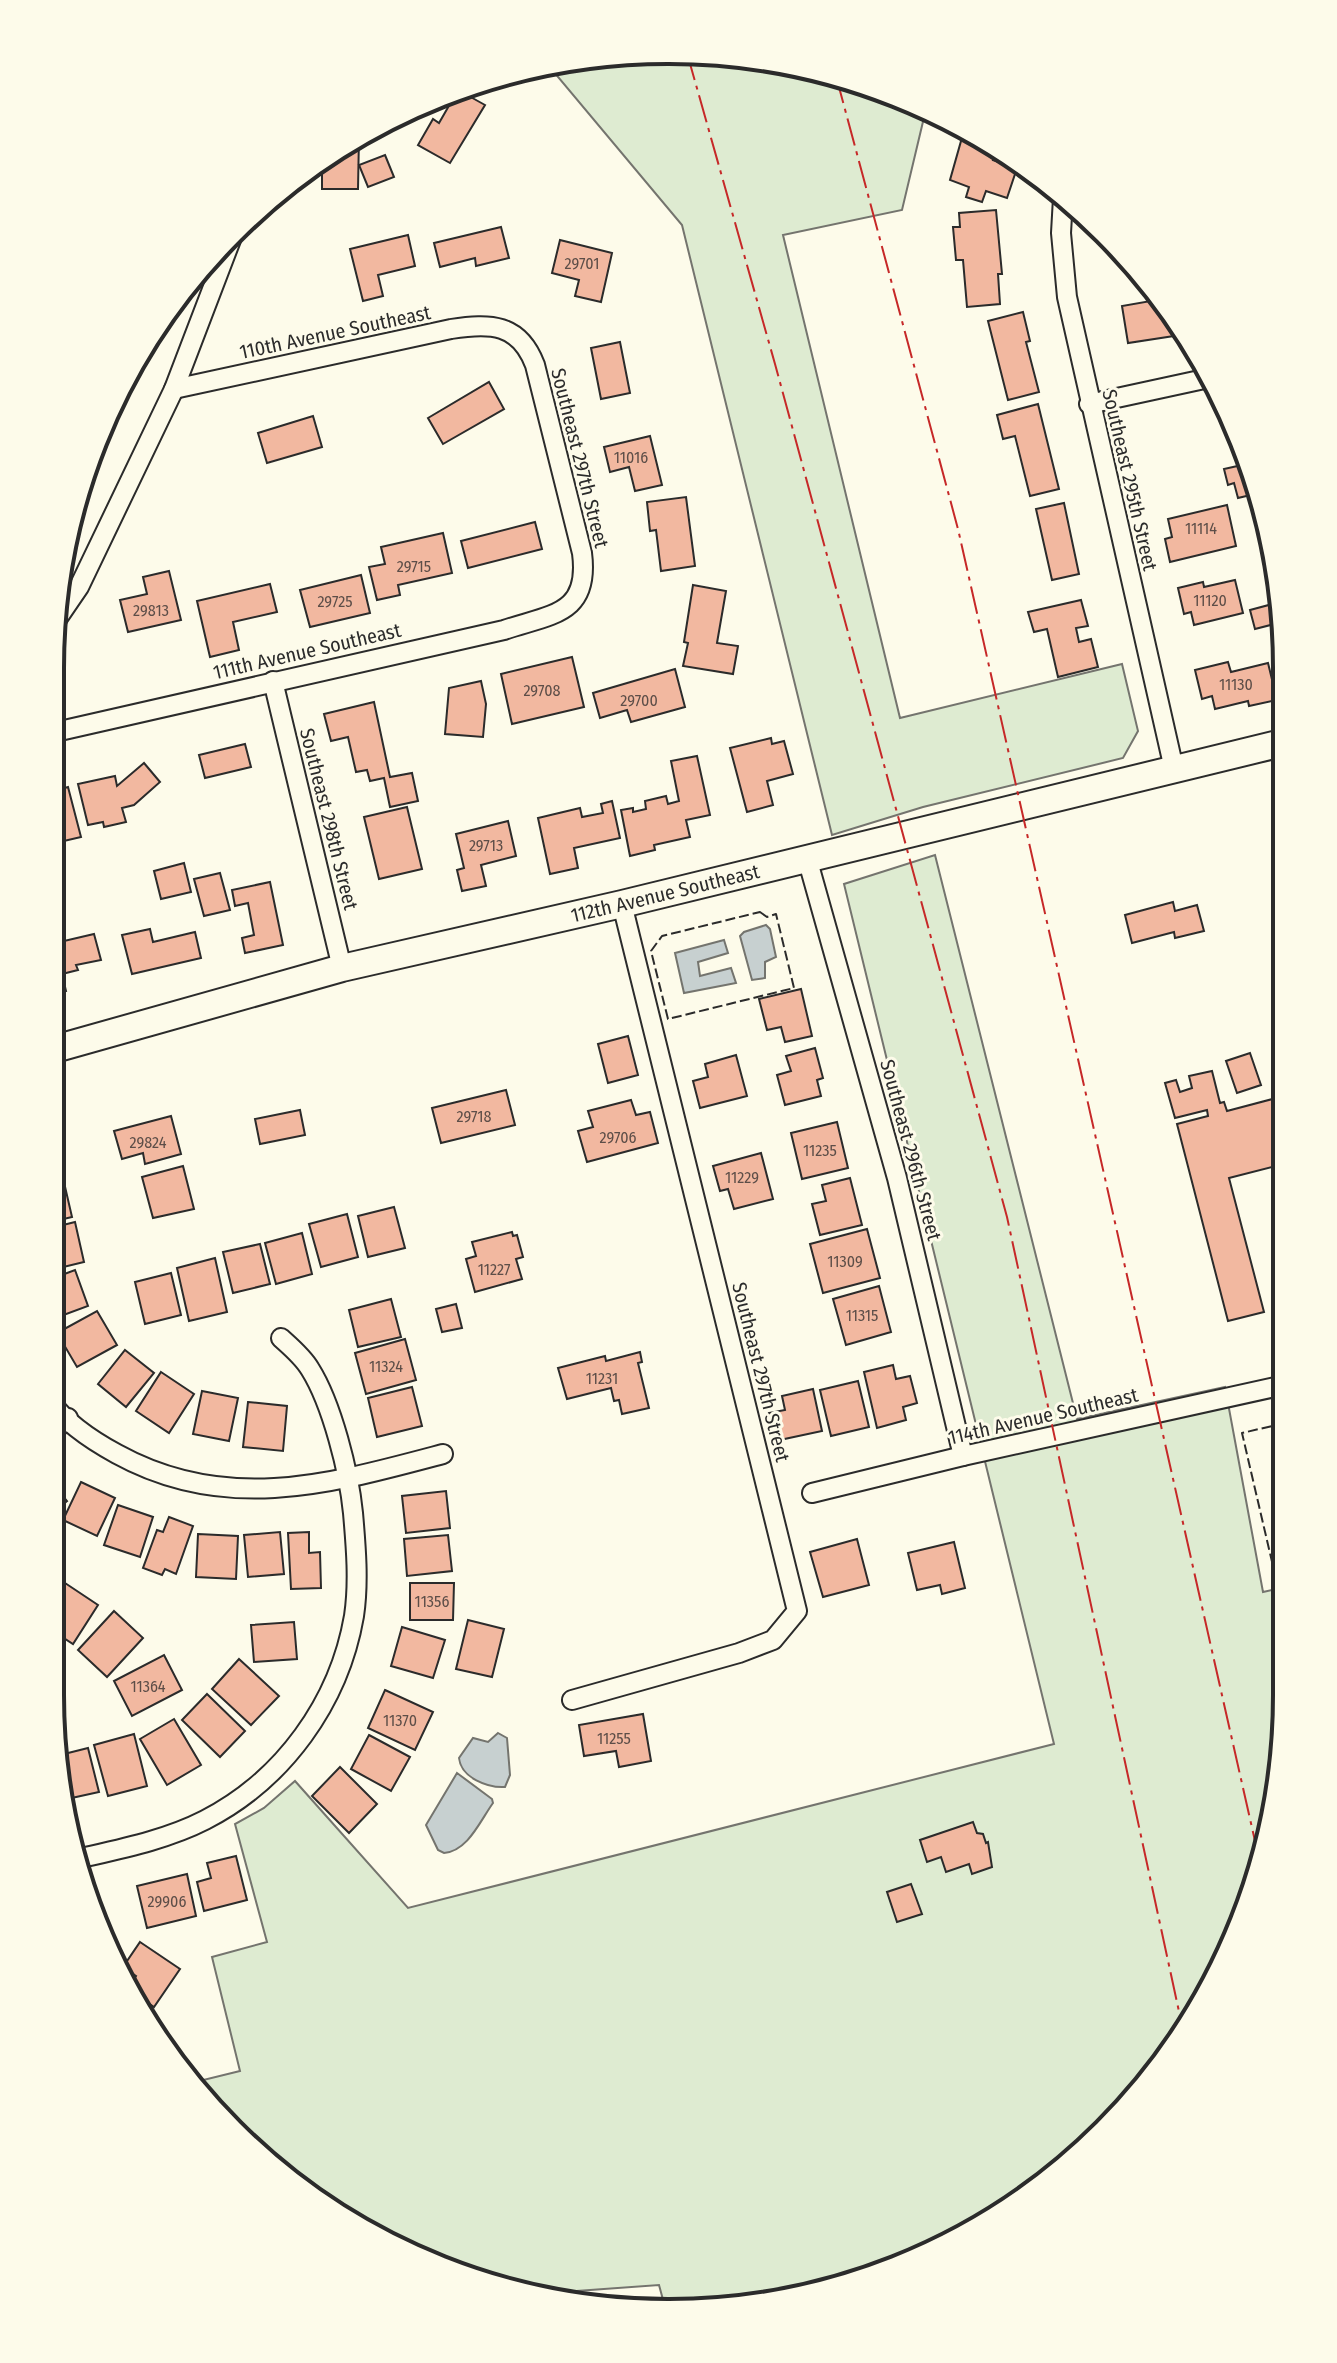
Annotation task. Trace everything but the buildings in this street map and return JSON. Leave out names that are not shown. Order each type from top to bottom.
[{"type":"street","name":"Southeast 295th Street","points":[[1062,210],[1061,233],[1067,297],[1174,769]]},
{"type":"street","points":[[68,604],[79,587],[174,389],[223,260]]},
{"type":"street","name":"110th Avenue Southeast","points":[[174,389],[459,328],[482,326],[506,330]]},
{"type":"street","name":"Southeast 297th Street","points":[[506,330],[524,343],[535,365],[582,553],[583,582],[579,595],[571,605]]},
{"type":"street","points":[[1089,404],[1200,380]]},
{"type":"street","name":"111th Avenue Southeast","points":[[64,730],[504,630],[571,605]]},
{"type":"street","name":"Southeast 298th Street","points":[[273,681],[342,968]]},
{"type":"street","name":"112th Avenue Southeast","points":[[64,1046],[342,968],[622,904],[1273,745]]},
{"type":"street","name":"Southeast 296th Street","points":[[807,858],[897,1178],[963,1456]]},
{"type":"street","name":"Southeast 297th Street","points":[[572,1700],[739,1653],[773,1640],[797,1611],[622,904]]},
{"type":"street","points":[[87,1857],[147,1842],[204,1821],[253,1790],[283,1761],[307,1731],[339,1670],[354,1616],[356,1544],[350,1479],[320,1388],[309,1366],[281,1338]]},
{"type":"street","name":"114th Avenue Southeast","points":[[812,1493],[1273,1387]]},
{"type":"street","points":[[64,1414],[99,1444],[126,1459],[187,1483],[267,1488],[305,1486],[350,1479],[443,1454]]},
{"type":"street","points":[[64,1422],[68,1418]]},
{"type":"green space","points":[[629,65],[708,65],[747,69],[863,96],[923,120],[902,210],[783,235],[900,718],[1122,664],[1138,731],[1123,758],[923,807],[832,835],[682,225],[556,75]]},
{"type":"green space","points":[[935,855],[1077,1419],[1225,1387],[1263,1592],[1273,1590],[1272,1734],[1261,1812],[1241,1889],[1227,1926],[1211,1962],[1171,2030],[1123,2093],[1096,2122],[1067,2149],[1004,2197],[936,2237],[900,2253],[863,2267],[786,2287],[708,2298],[668,2299],[663,2299],[659,2285],[574,2291],[551,2287],[474,2267],[401,2237],[366,2218],[270,2149],[203,2080],[240,2071],[212,1957],[267,1942],[235,1824],[264,1808],[295,1781],[408,1908],[1054,1744],[844,884]]},
{"type":"shaded area","points":[[766,925],[770,929],[776,957],[765,962],[765,978],[752,980],[740,936]]},
{"type":"shaded area","points":[[724,940],[728,953],[698,962],[700,976],[731,968],[736,983],[684,993],[675,953]]},
{"type":"shaded area","points":[[498,1733],[507,1738],[510,1775],[505,1787],[476,1780],[465,1771],[459,1758],[473,1738],[488,1742]]},
{"type":"shaded area","points":[[457,1773],[492,1799],[493,1803],[467,1841],[444,1853],[438,1850],[426,1825]]},
{"type":"fence","points":[[760,912],[767,917],[776,914],[794,988],[668,1019],[651,951],[662,936],[760,912]]},
{"type":"fence","points":[[1273,1426],[1242,1433],[1273,1566]]},
{"type":"power","points":[[690,65],[1007,1217],[1180,2016]]},
{"type":"power","points":[[840,89],[958,529],[1255,1839]]}]
